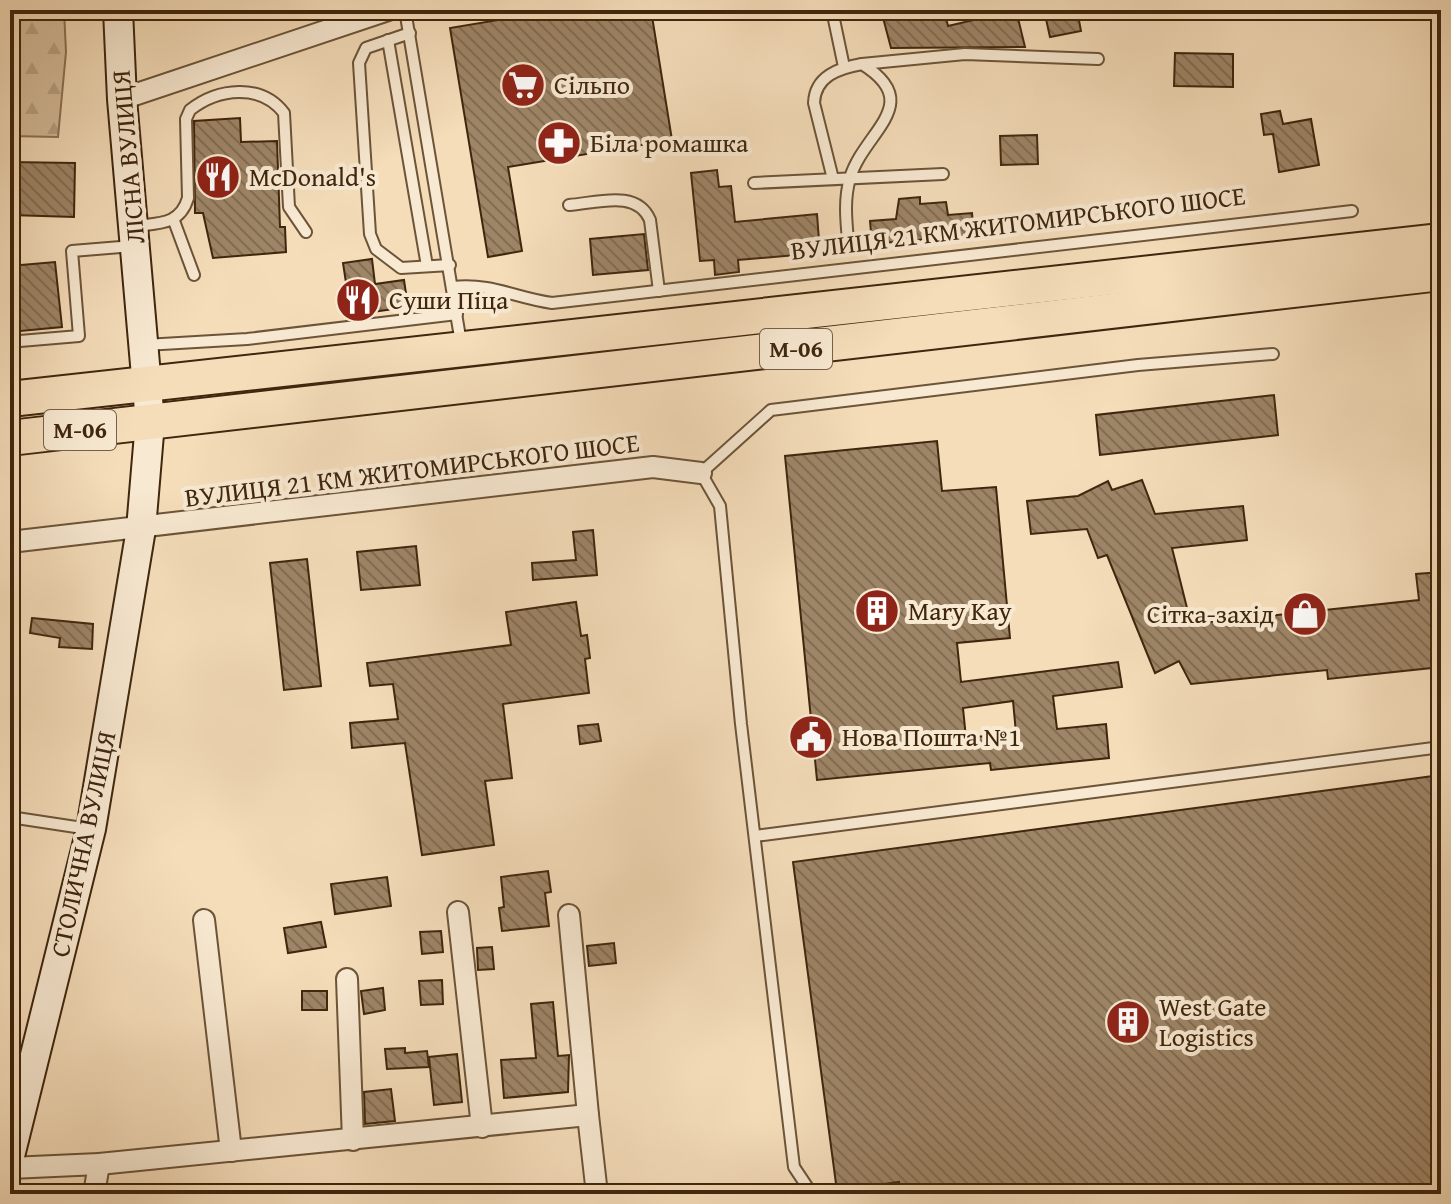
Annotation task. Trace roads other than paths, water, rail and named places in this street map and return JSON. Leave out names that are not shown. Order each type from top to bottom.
[{"type":"highway","name":"М-06","points":[[10,399],[1441,241]]},
{"type":"highway","name":"М-06","points":[[10,438],[1441,273]]},
{"type":"main road","name":"ЛІСНА ВУЛИЦЯ","points":[[118,10],[122,99],[150,422]]},
{"type":"main road","name":"СТОЛИЧНА ВУЛИЦЯ","points":[[10,1156],[91,829],[141,529],[150,422]]},
{"type":"street","points":[[122,99],[366,13],[388,10]]},
{"type":"street","name":"ВУЛИЦЯ 21 КМ ЖИТОМИРСЬКОГО ШОСЕ","points":[[10,542],[653,467],[701,473]]},
{"type":"street","points":[[458,912],[482,1127]]},
{"type":"street","points":[[569,915],[597,1194]]},
{"type":"street","points":[[204,920],[231,1151]]},
{"type":"street","points":[[347,979],[353,1140]]},
{"type":"street","points":[[10,1168],[99,1164],[588,1115]]},
{"type":"street","points":[[94,1194],[99,1164]]},
{"type":"lane","points":[[405,10],[462,349]]},
{"type":"lane","points":[[832,10],[844,67]]},
{"type":"lane","points":[[410,33],[366,48],[359,63],[370,234],[376,249],[387,261],[401,268],[450,265]]},
{"type":"lane","points":[[388,40],[427,266]]},
{"type":"lane","points":[[833,179],[814,103],[814,91],[820,81],[844,67],[965,54],[1098,59]]},
{"type":"lane","points":[[848,240],[845,204],[850,178],[861,152],[889,112],[891,95],[883,77],[862,64]]},
{"type":"lane","points":[[20,341],[79,336],[72,251],[134,236],[174,221],[185,209],[188,198],[186,119],[190,110],[223,94],[242,91],[275,102],[284,113],[289,207],[306,232]]},
{"type":"lane","points":[[754,183],[943,174]]},
{"type":"lane","points":[[569,205],[623,200],[637,202],[645,209],[659,291]]},
{"type":"lane","name":"ВУЛИЦЯ 21 КМ ЖИТОМИРСЬКОГО ШОСЕ","points":[[453,287],[481,284],[530,300],[552,303],[1352,211]]},
{"type":"lane","points":[[174,221],[194,275]]},
{"type":"lane","points":[[143,345],[247,339],[457,314]]},
{"type":"lane","points":[[812,1194],[794,1167],[720,506],[701,473],[771,410],[1138,365],[1273,354]]},
{"type":"lane","points":[[755,836],[1441,747]]},
{"type":"lane","points":[[10,817],[91,829]]},
{"type":"place","name":"Сільпо","points":[[523,85]]},
{"type":"place","name":"Біла ромашка","points":[[559,143]]},
{"type":"place","name":"McDonald's","points":[[218,177]]},
{"type":"place","name":"Суши Піца","points":[[358,300]]},
{"type":"place","name":"Mary Kay","points":[[877,611]]},
{"type":"place","name":"Сітка-захід","points":[[1305,614]]},
{"type":"place","name":"Нова Пошта №1","points":[[811,737]]},
{"type":"place","name":"West Gate Logistics","points":[[1128,1022]]}]
